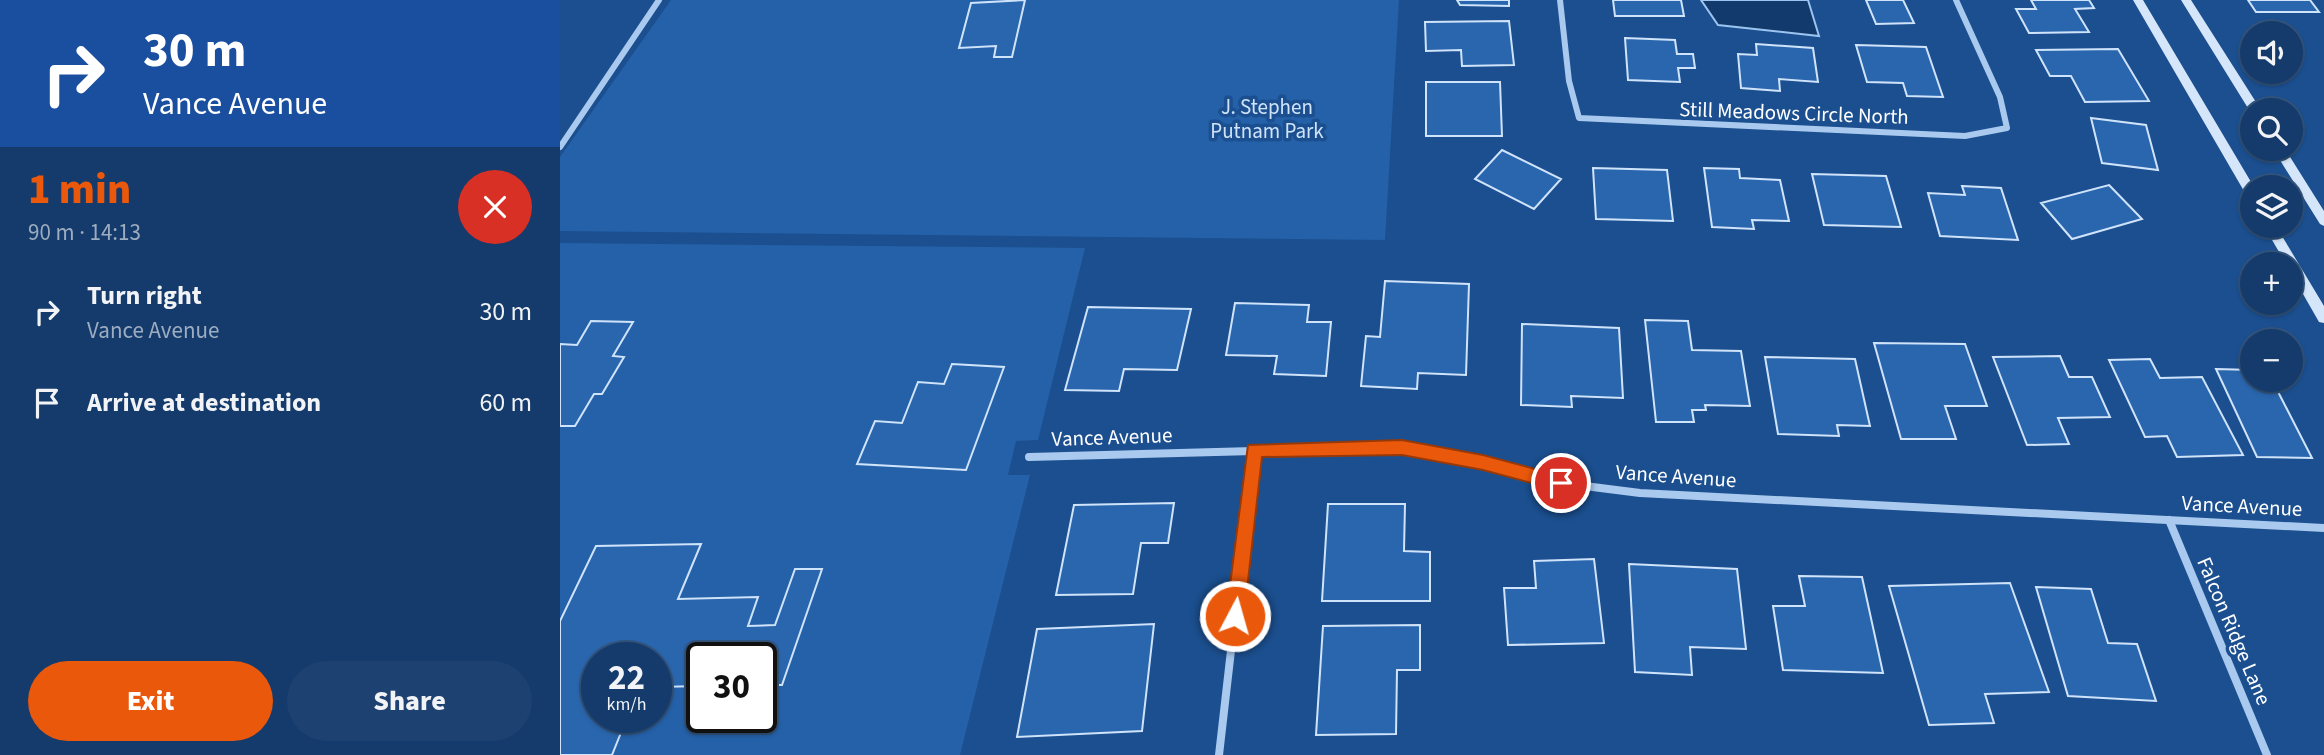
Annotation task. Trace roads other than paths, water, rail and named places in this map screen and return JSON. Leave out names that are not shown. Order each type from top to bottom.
[{"type":"main road","points":[[2138,0],[2240,175]]},
{"type":"main road","points":[[2186,0],[2247,98]]},
{"type":"main road","points":[[2286,161],[2324,221]]},
{"type":"main road","points":[[2277,238],[2324,318]]},
{"type":"street","points":[[560,147],[659,0]]},
{"type":"street","name":"Still Meadows Circle North","points":[[1560,0],[1569,81],[1579,118],[1965,136],[2007,128],[2000,97],[1956,0]]},
{"type":"street","name":"Vance Avenue","points":[[1029,457],[1402,447],[1483,463],[1561,483],[1640,493],[2324,528]]},
{"type":"street","points":[[1219,755],[1254,450]]},
{"type":"street","name":"Falcon Ridge Lane","points":[[2169,520],[2267,755]]},
{"type":"park label","name":"J. Stephen Putnam Park","points":[[1267,119]]}]
